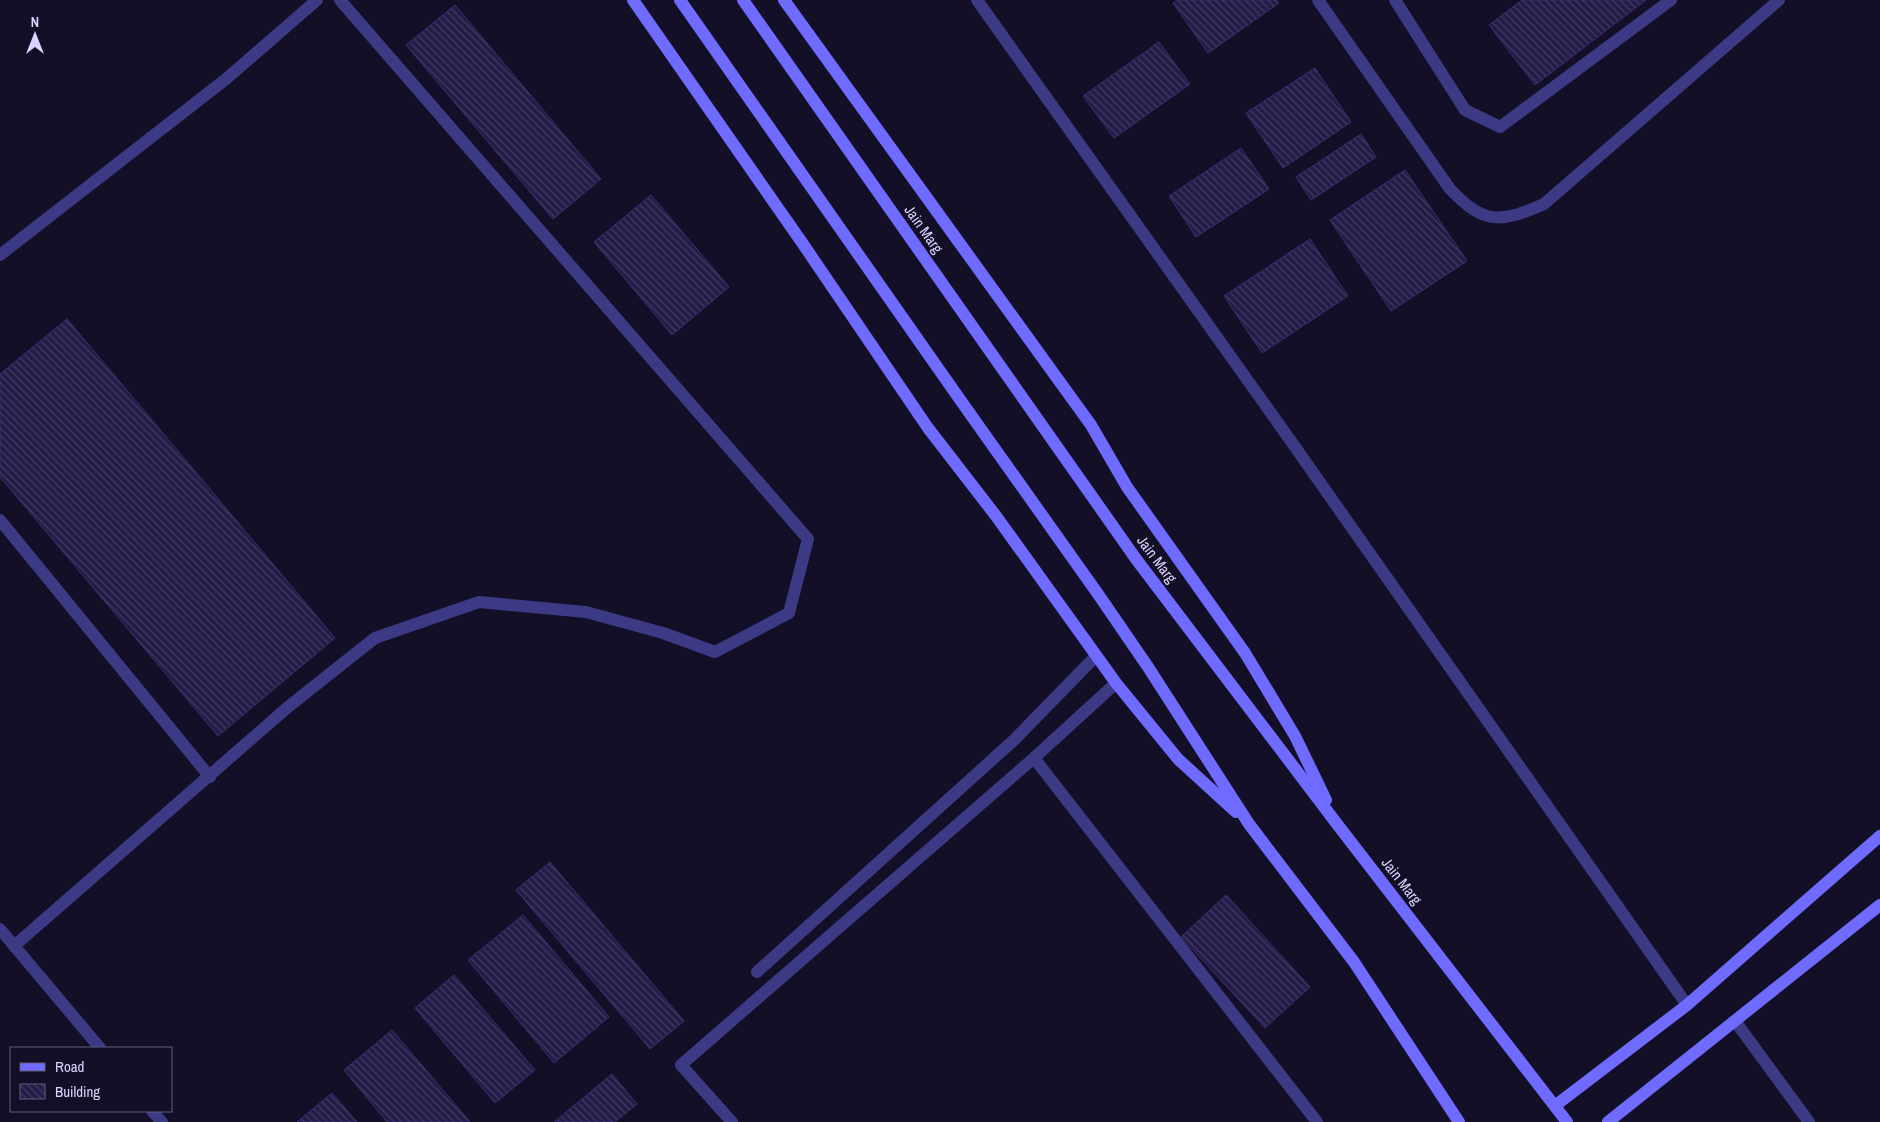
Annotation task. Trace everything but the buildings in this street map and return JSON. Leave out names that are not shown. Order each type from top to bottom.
[{"type":"street","points":[[0,255],[226,79],[317,0]]},
{"type":"street","points":[[14,946],[288,707],[376,638],[479,602],[586,612],[663,633],[715,652],[789,613],[808,539],[340,0]]},
{"type":"street","points":[[633,0],[803,244],[928,428],[996,516],[1116,684],[1178,759],[1249,824]]},
{"type":"street","points":[[680,0],[1098,594],[1148,667],[1249,824],[1354,962],[1459,1122]]},
{"type":"street","name":"Jain Marg","points":[[743,0],[1136,559],[1337,824],[1556,1105],[1567,1122]]},
{"type":"street","points":[[784,0],[1091,425],[1127,487],[1244,653],[1296,736],[1337,824]]},
{"type":"street","points":[[977,0],[1287,436],[1687,1005]]},
{"type":"street","points":[[1318,0],[1450,189],[1465,205],[1481,214],[1502,219],[1518,216],[1544,204],[1779,0]]},
{"type":"street","points":[[1395,0],[1465,110],[1500,127],[1672,0]]},
{"type":"street","points":[[0,520],[210,777]]},
{"type":"street","points":[[757,972],[1014,740],[1096,656]]},
{"type":"street","points":[[732,1122],[681,1065],[1034,758],[1116,684]]},
{"type":"street","points":[[1034,758],[1317,1122]]},
{"type":"street","points":[[1556,1105],[1687,1005],[1880,836]]},
{"type":"street","points":[[1608,1122],[1880,906]]},
{"type":"street","points":[[0,929],[99,1047]]},
{"type":"street","points":[[1735,1021],[1809,1122]]},
{"type":"street","points":[[153,1112],[162,1122]]}]
